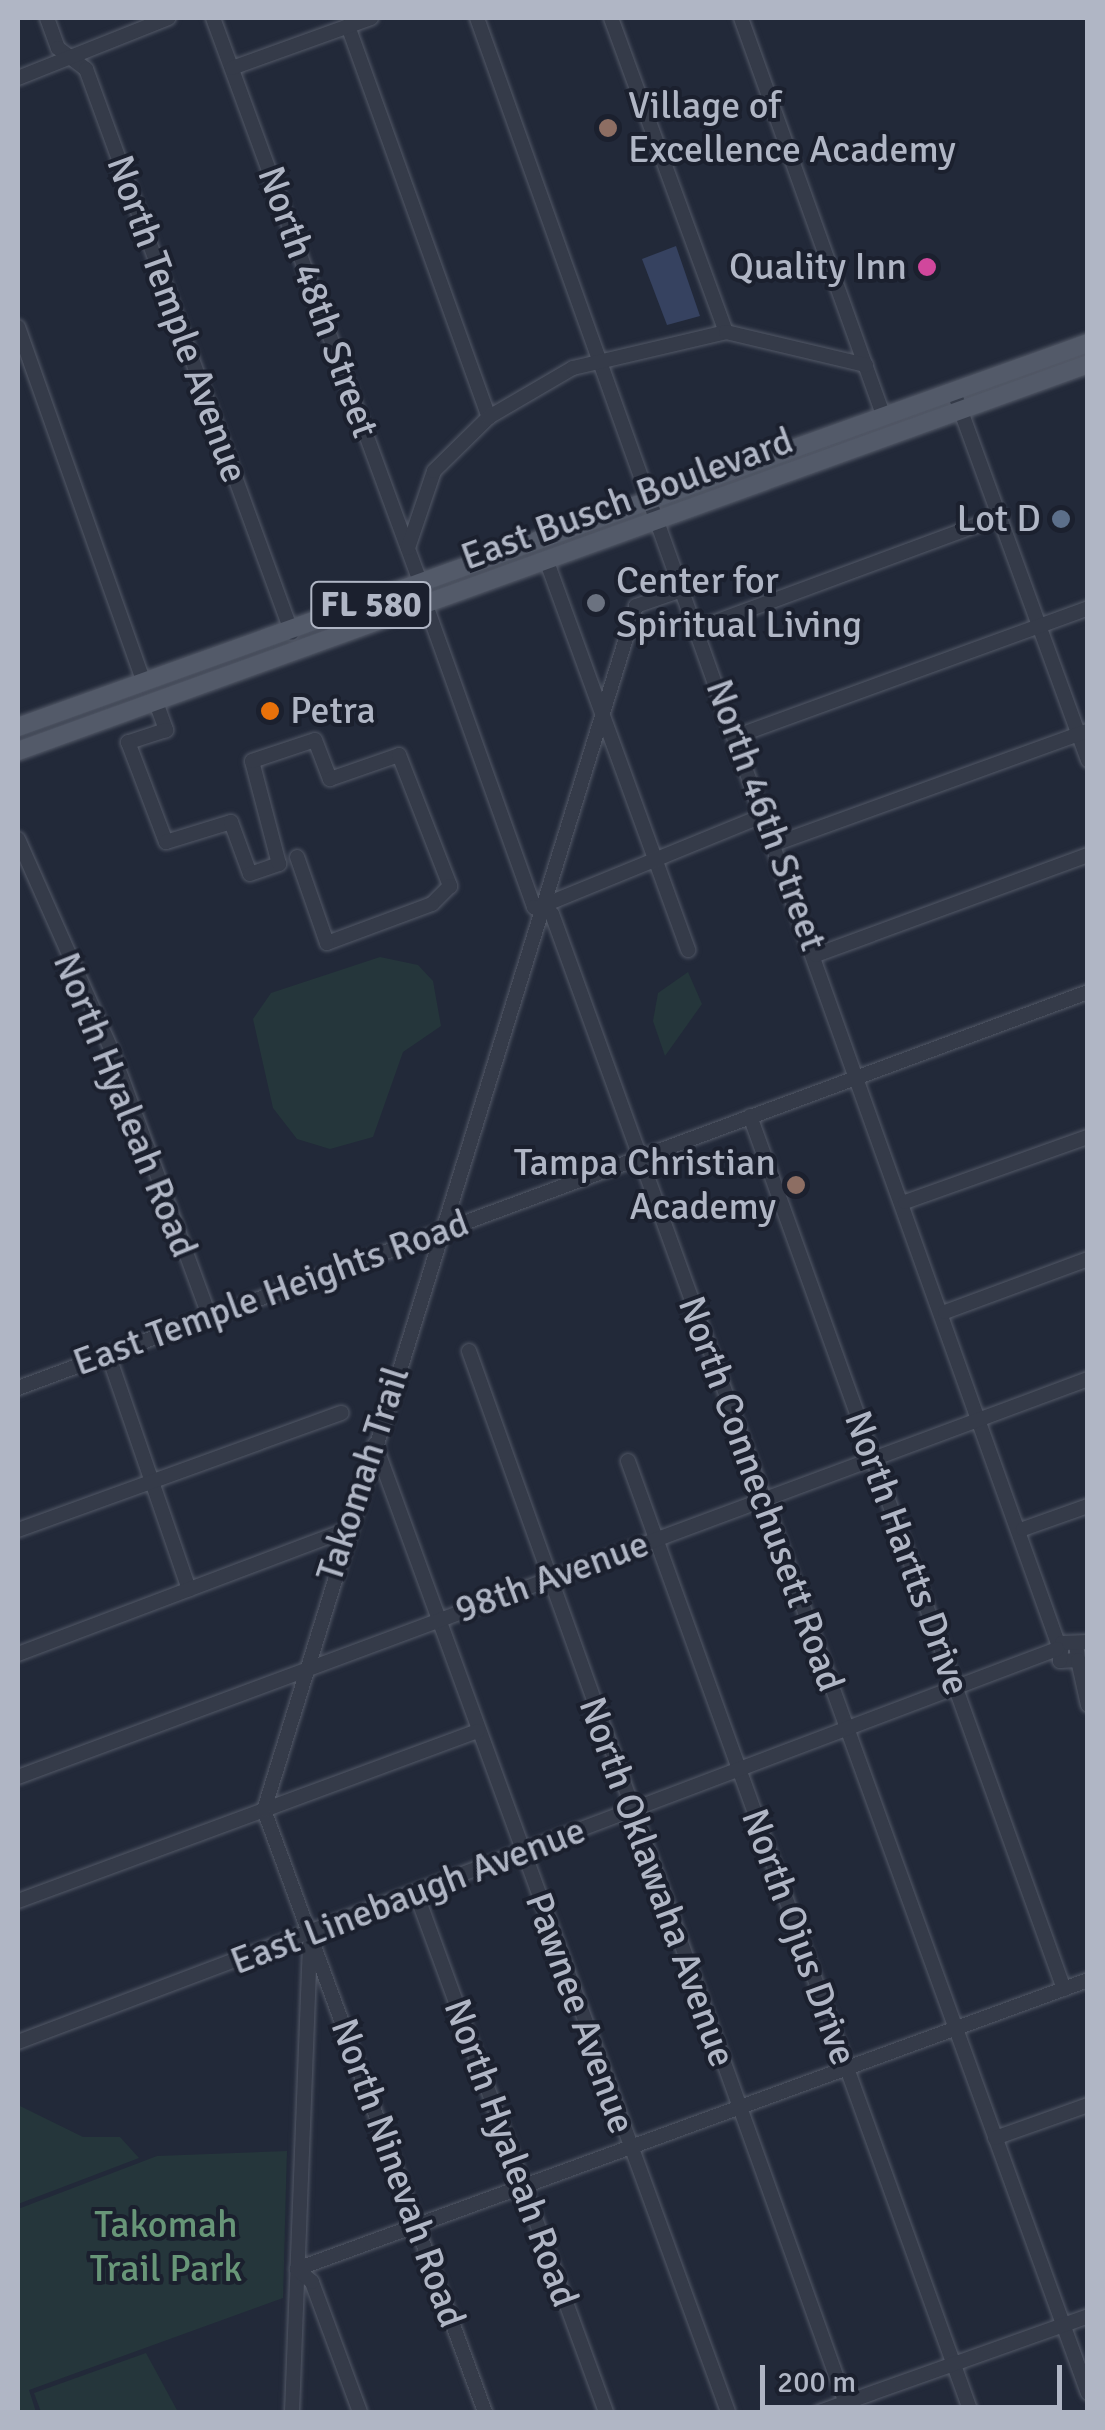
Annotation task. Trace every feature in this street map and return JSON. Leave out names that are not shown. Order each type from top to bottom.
[{"type":"main road","name":"East Busch Boulevard","points":[[18,727],[422,587],[1088,344]]},
{"type":"main road","name":"East Busch Boulevard","points":[[18,751],[300,654],[1088,364]]},
{"type":"main road","points":[[427,608],[446,586],[515,552]]},
{"type":"main road","points":[[300,654],[322,630],[401,594]]},
{"type":"main road","points":[[166,701],[190,680],[274,652],[292,633]]},
{"type":"street","name":"North Temple Avenue","points":[[48,18],[58,48],[86,69],[292,633]]},
{"type":"street","points":[[18,78],[169,18]]},
{"type":"street","name":"North 48th Street","points":[[213,18],[422,587]]},
{"type":"street","points":[[232,68],[371,18]]},
{"type":"street","name":"North 46th Street","points":[[477,18],[982,1418],[1072,1652],[1085,1698]]},
{"type":"street","points":[[612,18],[726,332]]},
{"type":"street","points":[[741,18],[884,418]]},
{"type":"street","points":[[348,26],[489,416]]},
{"type":"street","points":[[18,328],[144,683]]},
{"type":"street","points":[[408,548],[434,471],[489,416],[602,360],[726,332],[866,364]]},
{"type":"street","points":[[954,392],[1083,733],[1088,760]]},
{"type":"street","points":[[699,628],[1001,516]]},
{"type":"street","points":[[547,562],[688,950]]},
{"type":"street","name":"Takomah Trail","points":[[264,1810],[344,1532],[636,606],[685,589]]},
{"type":"street","name":"North Connechusett Road","points":[[427,608],[534,906],[544,905],[640,1156],[1088,2393]]},
{"type":"street","points":[[738,736],[1088,608]]},
{"type":"street","points":[[166,701],[166,730],[128,742],[166,842],[231,822],[250,874],[280,864],[252,761],[316,740],[330,780],[399,755],[450,886],[432,904],[327,943],[297,858]]},
{"type":"street","points":[[775,844],[1083,733]]},
{"type":"street","points":[[544,905],[656,855],[765,815]]},
{"type":"street","name":"North Hyaleah Road","points":[[18,839],[110,1049],[209,1316]]},
{"type":"street","points":[[816,955],[1088,855]]},
{"type":"street","name":"East Temple Heights Road","points":[[18,1388],[1088,992]]},
{"type":"street","name":"North Hartts Drive","points":[[750,1116],[1064,1989]]},
{"type":"street","points":[[905,1202],[1088,1137]]},
{"type":"street","points":[[945,1312],[1088,1259]]},
{"type":"street","name":"North Oklawaha Avenue","points":[[469,1351],[547,1580],[847,2408]]},
{"type":"street","points":[[108,1354],[189,1589]]},
{"type":"street","name":"98th Avenue","points":[[18,1778],[438,1618],[1088,1380]]},
{"type":"street","points":[[18,1530],[341,1413]]},
{"type":"street","name":"Pawnee Avenue","points":[[375,1443],[728,2412]]},
{"type":"street","name":"North Ojus Drive","points":[[628,1461],[971,2412]]},
{"type":"street","points":[[1023,1529],[1088,1506]]},
{"type":"street","points":[[18,1654],[344,1532]]},
{"type":"street","name":"East Linebaugh Avenue","points":[[18,2042],[522,1852],[1072,1652]]},
{"type":"street","points":[[18,1900],[478,1731]]},
{"type":"street","points":[[264,1810],[310,1934],[292,2412]]},
{"type":"street","name":"North Hyaleah Road","points":[[416,1893],[606,2412]]},
{"type":"street","name":"North Ninevah Road","points":[[310,1934],[485,2412]]},
{"type":"street","points":[[298,2269],[1088,1980]]},
{"type":"street","points":[[995,2138],[1088,2105]]},
{"type":"street","points":[[298,2269],[312,2282],[360,2412]]},
{"type":"street","points":[[819,2412],[847,2408],[953,2364],[1088,2316]]},
{"type":"green space","points":[[380,957],[418,965],[433,981],[441,1026],[403,1052],[373,1137],[330,1149],[297,1139],[273,1108],[253,1019],[271,993]]},
{"type":"green space","points":[[688,972],[702,1004],[665,1056],[653,1021],[658,993]]},
{"type":"green space","points":[[18,2105],[83,2137],[120,2137],[139,2158],[18,2204]]},
{"type":"green space","name":"Takomah Trail Park","points":[[287,2151],[283,2298],[29,2390],[36,2412],[18,2412],[18,2209],[157,2156]]},
{"type":"green space","points":[[146,2353],[178,2412],[41,2412],[34,2393]]},
{"type":"water","points":[[676,246],[700,316],[667,325],[642,259]]},
{"type":"place","name":"Village of Excellence Academy","points":[[608,128]]},
{"type":"place","name":"Quality Inn","points":[[927,267]]},
{"type":"place","name":"Lot D","points":[[1061,519]]},
{"type":"place","name":"Center for Spiritual Living","points":[[596,603]]},
{"type":"place","name":"Petra","points":[[270,711]]},
{"type":"place","name":"Tampa Christian Academy","points":[[796,1185]]}]
